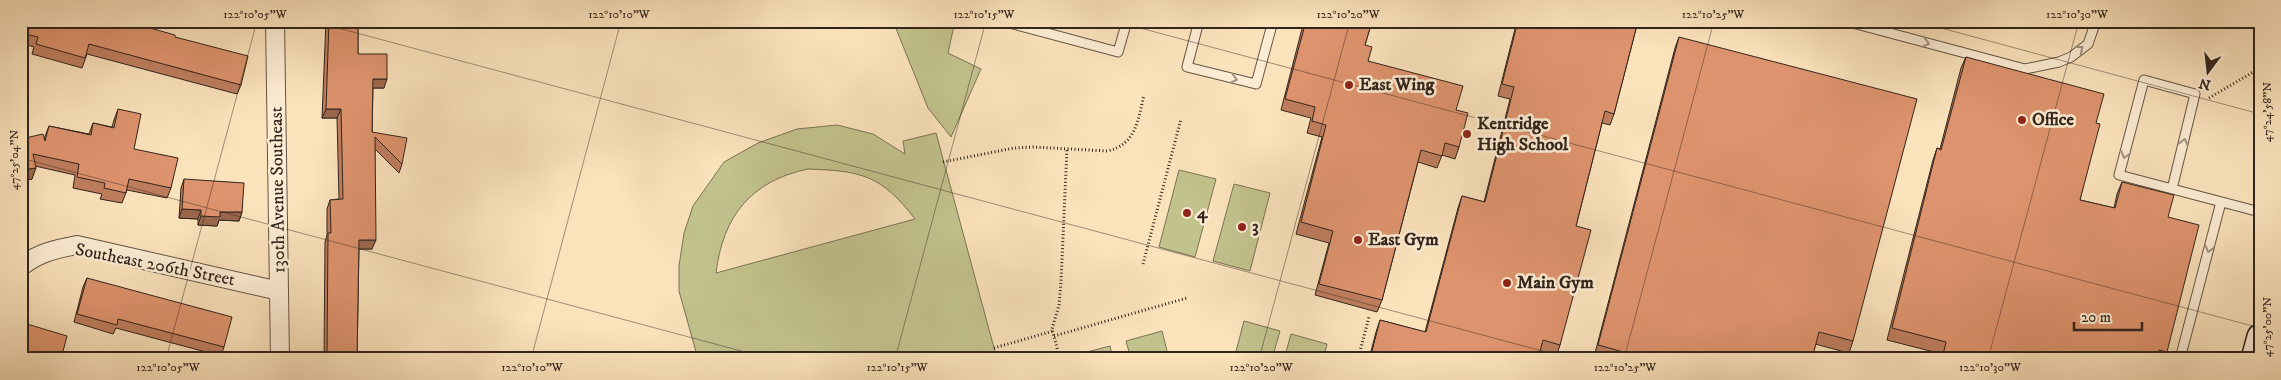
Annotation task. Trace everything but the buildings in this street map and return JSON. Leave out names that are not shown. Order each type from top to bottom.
[{"type":"street","name":"130th Avenue Southeast","points":[[273,22],[280,359]]},
{"type":"street","name":"Southeast 206th Street","points":[[26,263],[51,250],[76,245],[279,291]]},
{"type":"street","points":[[2254,359],[2260,337]]},
{"type":"lane","points":[[1002,21],[1118,52],[1126,21]]},
{"type":"lane","points":[[1199,21],[1187,67],[1256,84],[1273,21]]},
{"type":"lane","points":[[1845,21],[2025,69],[2059,62],[2071,57],[2088,44],[2096,21]]},
{"type":"lane","points":[[2172,189],[2195,94],[2144,80],[2119,175],[2221,202],[2260,212]]},
{"type":"lane","points":[[2180,359],[2221,202]]},
{"type":"path","points":[[2192,109],[2260,68]]},
{"type":"path","points":[[943,162],[1014,148],[1067,148],[1107,151],[1124,145],[1132,137],[1137,126],[1144,95]]},
{"type":"path","points":[[1142,264],[1180,118]]},
{"type":"path","points":[[1060,359],[1053,334],[1061,282],[1067,148]]},
{"type":"path","points":[[994,348],[1187,298]]},
{"type":"path","points":[[1358,359],[1369,317]]},
{"type":"path","points":[[1028,338],[1030,344]]},
{"type":"green space","points":[[893,21],[955,21],[948,53],[981,69],[951,137],[928,108]]},
{"type":"green space","points":[[837,125],[873,134],[905,154],[903,141],[936,133],[997,359],[698,359],[679,291],[679,266],[684,233],[693,206],[724,162],[758,143],[797,129]],"holes":[[[808,169],[857,174],[880,184],[892,193],[915,219],[716,273],[725,234],[743,204],[771,182],[788,175]]]},
{"type":"green space","name":"4","points":[[1179,170],[1216,179],[1195,257],[1159,247]]},
{"type":"green space","name":"3","points":[[1234,184],[1270,193],[1250,271],[1213,261]]},
{"type":"green space","points":[[1244,321],[1280,331],[1272,359],[1234,359]]},
{"type":"green space","points":[[1162,331],[1169,359],[1131,359],[1126,341]]},
{"type":"green space","points":[[1291,334],[1327,344],[1323,359],[1284,359]]},
{"type":"green space","points":[[1110,346],[1113,359],[1076,359],[1075,355]]},
{"type":"place","name":"East Wing","points":[[1349,85]]},
{"type":"place","name":"Office","points":[[2022,120]]},
{"type":"place","name":"Kentridge High School","points":[[1467,134]]},
{"type":"place","name":"4","points":[[1187,213]]},
{"type":"place","name":"3","points":[[1242,227]]},
{"type":"place","name":"East Gym","points":[[1358,240]]},
{"type":"place","name":"Main Gym","points":[[1507,283]]}]
